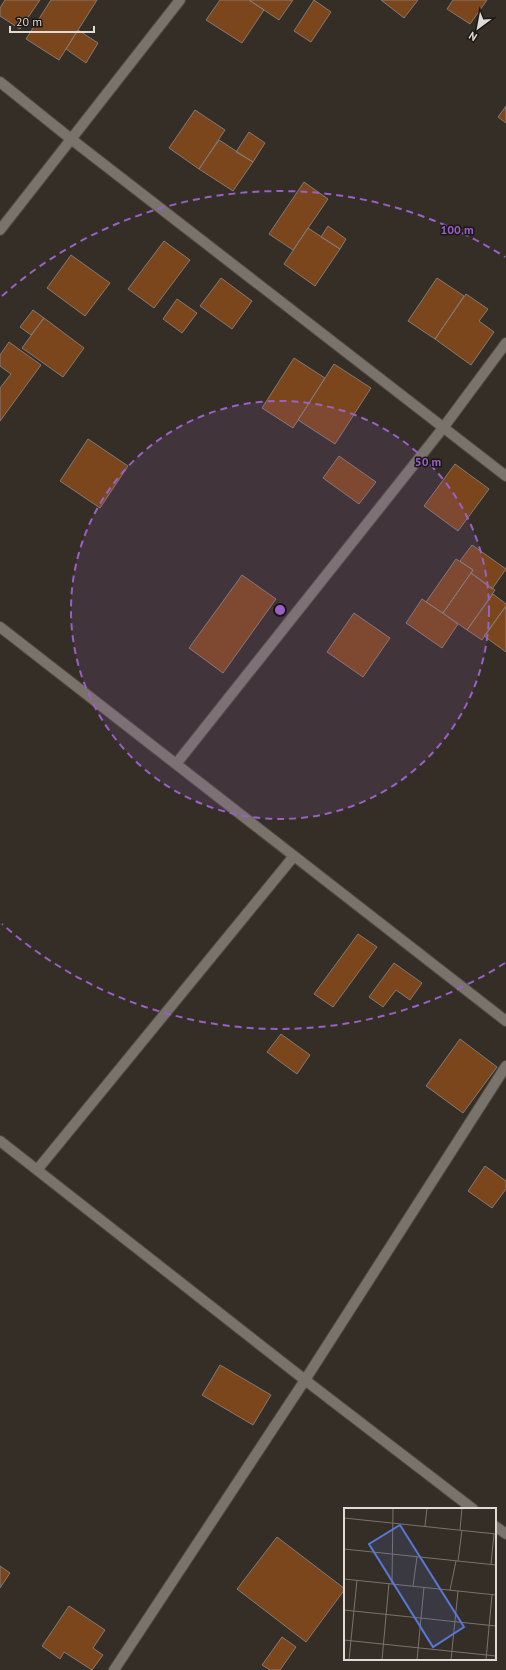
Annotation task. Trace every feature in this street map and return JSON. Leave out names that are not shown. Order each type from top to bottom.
[{"type":"street","points":[[0,230],[180,0]]},
{"type":"street","points":[[0,82],[71,139],[506,476]]},
{"type":"street","points":[[176,764],[443,428],[506,343]]},
{"type":"street","points":[[0,627],[506,1021]]},
{"type":"street","points":[[37,1170],[294,856]]},
{"type":"street","points":[[114,1670],[304,1380],[506,1066]]},
{"type":"street","points":[[0,1141],[304,1380],[472,1508]]},
{"type":"street","points":[[496,1527],[506,1534]]},
{"type":"building","points":[[5,0],[40,0],[20,29],[0,16],[0,8]]},
{"type":"building","points":[[51,0],[97,0],[59,60],[26,39]]},
{"type":"building","points":[[220,0],[249,0],[264,10],[242,43],[206,20]]},
{"type":"building","points":[[249,0],[293,0],[279,20]]},
{"type":"building","points":[[314,0],[331,12],[311,42],[294,31]]},
{"type":"building","points":[[381,0],[418,0],[404,18]]},
{"type":"building","points":[[453,0],[487,0],[470,24],[447,9]]},
{"type":"building","points":[[78,30],[98,43],[86,63],[66,49]]},
{"type":"building","points":[[506,106],[506,123],[498,117]]},
{"type":"building","points":[[195,110],[225,130],[199,169],[169,148]]},
{"type":"building","points":[[249,132],[265,143],[253,162],[236,152]]},
{"type":"building","points":[[219,140],[253,162],[233,191],[199,169]]},
{"type":"building","points":[[304,182],[328,199],[293,250],[269,234]]},
{"type":"building","points":[[328,226],[346,239],[340,249],[321,237]]},
{"type":"building","points":[[308,228],[340,249],[315,286],[284,264]]},
{"type":"building","points":[[164,241],[190,260],[154,308],[128,289]]},
{"type":"building","points":[[71,255],[110,283],[85,316],[47,288]]},
{"type":"building","points":[[221,278],[252,301],[232,329],[200,306]]},
{"type":"building","points":[[437,278],[464,296],[435,339],[408,321]]},
{"type":"building","points":[[466,294],[488,309],[479,321],[494,332],[471,365],[435,339]]},
{"type":"building","points":[[177,299],[197,313],[182,333],[163,319]]},
{"type":"building","points":[[33,310],[44,318],[31,335],[20,327]]},
{"type":"building","points":[[44,318],[84,348],[63,377],[22,348]]},
{"type":"building","points":[[9,342],[41,365],[0,421],[0,388],[11,374],[0,366],[0,355]]},
{"type":"building","points":[[294,358],[325,378],[293,428],[262,408]]},
{"type":"building","points":[[334,364],[371,388],[335,444],[298,420]]},
{"type":"building","points":[[88,439],[128,466],[100,508],[60,481]]},
{"type":"building","points":[[339,456],[376,482],[359,504],[323,478]]},
{"type":"building","points":[[455,464],[489,489],[458,531],[424,506]]},
{"type":"building","points":[[472,545],[506,569],[492,589],[471,573],[473,570],[460,561]]},
{"type":"building","points":[[456,559],[473,570],[443,613],[426,602]]},
{"type":"building","points":[[471,573],[495,590],[467,630],[443,613]]},
{"type":"building","points":[[242,575],[276,599],[223,673],[189,648]]},
{"type":"building","points":[[493,594],[506,604],[506,606],[482,640],[467,630]]},
{"type":"building","points":[[422,599],[458,624],[442,648],[406,623]]},
{"type":"building","points":[[506,606],[506,652],[484,636]]},
{"type":"building","points":[[354,613],[390,638],[363,677],[327,652]]},
{"type":"building","points":[[358,934],[377,947],[333,1007],[314,994]]},
{"type":"building","points":[[394,963],[422,983],[410,1000],[396,990],[383,1007],[369,997]]},
{"type":"building","points":[[281,1034],[310,1055],[297,1074],[267,1052]]},
{"type":"building","points":[[460,1039],[497,1067],[463,1113],[426,1086]]},
{"type":"building","points":[[485,1166],[506,1181],[506,1189],[492,1208],[468,1191]]},
{"type":"building","points":[[220,1365],[271,1395],[253,1425],[202,1395]]},
{"type":"building","points":[[277,1537],[344,1588],[344,1590],[306,1642],[237,1589]]},
{"type":"building","points":[[0,1566],[10,1573],[0,1588]]},
{"type":"building","points":[[69,1606],[105,1630],[93,1648],[103,1655],[92,1670],[64,1652],[60,1659],[42,1646]]},
{"type":"building","points":[[282,1637],[296,1647],[280,1670],[270,1670],[262,1665]]}]
